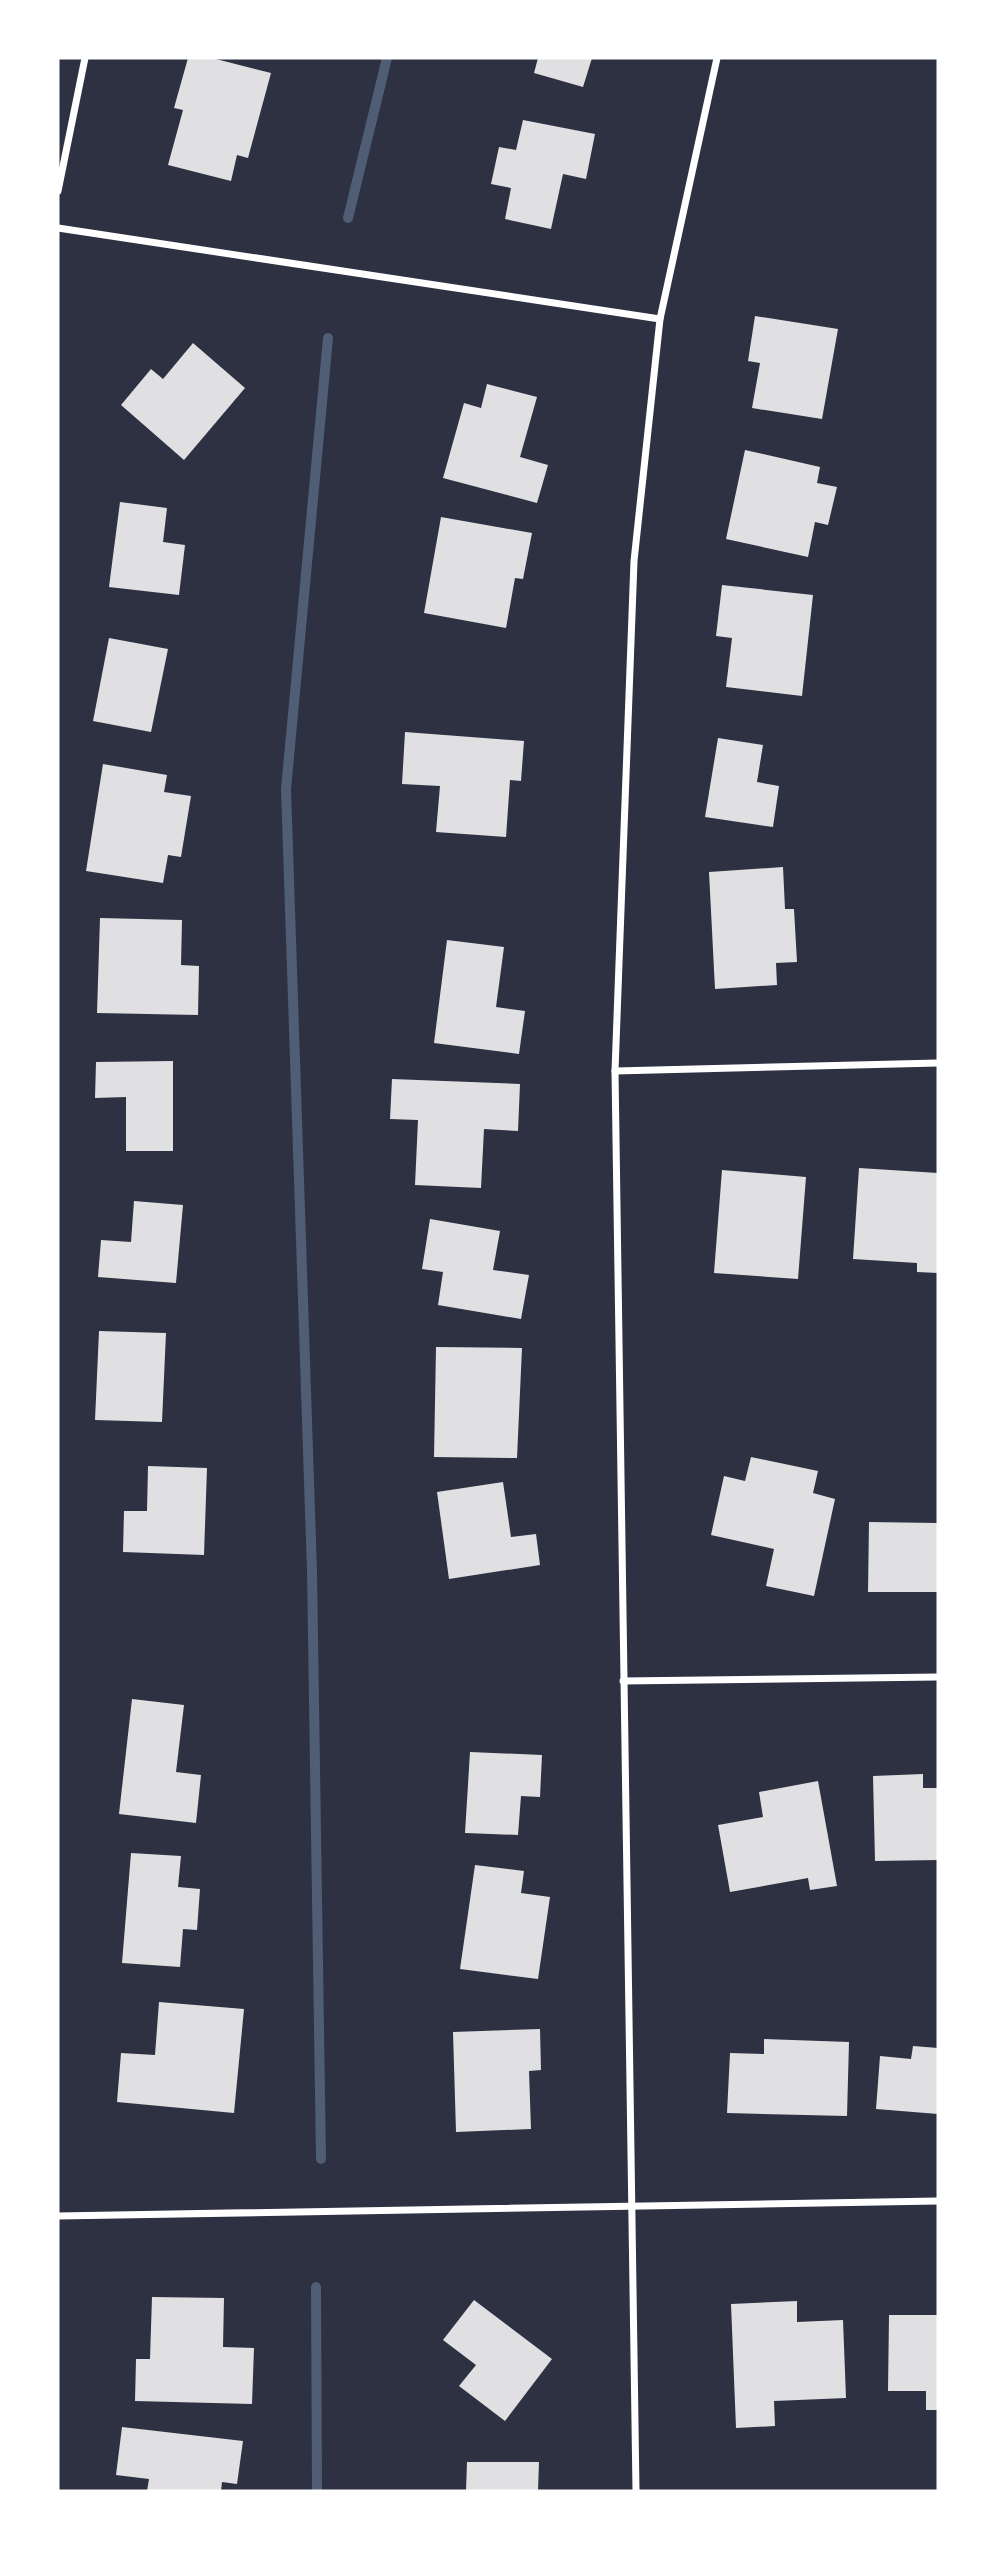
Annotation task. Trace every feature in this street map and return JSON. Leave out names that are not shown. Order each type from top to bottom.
[{"type":"street","points":[[58,191],[85,58]]},
{"type":"street","points":[[636,2491],[615,1071],[634,561],[660,319],[717,58]]},
{"type":"street","points":[[58,228],[660,319]]},
{"type":"street","points":[[615,1071],[938,1063]]},
{"type":"street","points":[[623,1681],[938,1677]]},
{"type":"street","points":[[58,2216],[938,2201]]},
{"type":"building","points":[[188,58],[212,58],[271,73],[248,158],[237,155],[231,181],[168,165],[183,110],[174,108]]},
{"type":"building","points":[[538,58],[592,58],[583,87],[534,73]]},
{"type":"building","points":[[523,120],[595,134],[586,179],[563,174],[551,229],[505,219],[511,188],[491,184],[499,147],[516,150]]},
{"type":"building","points":[[755,316],[838,329],[822,419],[752,408],[760,363],[748,361]]},
{"type":"building","points":[[193,343],[245,388],[184,460],[121,405],[151,369],[163,379]]},
{"type":"building","points":[[487,384],[537,397],[520,457],[548,465],[537,503],[443,478],[464,403],[481,408]]},
{"type":"building","points":[[745,450],[820,467],[817,483],[837,487],[828,525],[815,522],[808,557],[726,539]]},
{"type":"building","points":[[120,502],[167,508],[163,542],[185,545],[179,595],[109,587]]},
{"type":"building","points":[[441,517],[532,533],[523,579],[515,578],[506,628],[424,613]]},
{"type":"building","points":[[722,585],[813,595],[802,696],[726,687],[732,638],[716,636]]},
{"type":"building","points":[[109,638],[168,649],[151,732],[93,721]]},
{"type":"building","points":[[405,732],[524,741],[521,781],[510,780],[506,837],[436,832],[440,786],[402,784]]},
{"type":"building","points":[[718,738],[763,745],[757,782],[779,786],[773,827],[705,817]]},
{"type":"building","points":[[103,764],[167,775],[164,792],[191,796],[181,857],[168,855],[163,883],[86,871]]},
{"type":"building","points":[[783,867],[785,909],[794,909],[797,962],[776,963],[777,985],[715,989],[709,872]]},
{"type":"building","points":[[100,918],[182,920],[181,965],[199,966],[198,1015],[97,1013]]},
{"type":"building","points":[[447,940],[504,947],[496,1007],[525,1011],[519,1054],[434,1043]]},
{"type":"building","points":[[173,1061],[173,1151],[126,1151],[126,1097],[95,1098],[96,1062]]},
{"type":"building","points":[[392,1079],[520,1084],[518,1131],[484,1129],[481,1188],[415,1185],[418,1120],[390,1119]]},
{"type":"building","points":[[859,1168],[938,1173],[938,1273],[917,1272],[917,1263],[853,1259]]},
{"type":"building","points":[[722,1170],[806,1177],[798,1279],[714,1273]]},
{"type":"building","points":[[134,1201],[183,1205],[176,1283],[98,1277],[101,1240],[131,1242]]},
{"type":"building","points":[[430,1219],[500,1231],[493,1270],[529,1275],[521,1319],[438,1305],[443,1272],[422,1269]]},
{"type":"building","points":[[99,1331],[166,1333],[162,1422],[95,1420]]},
{"type":"building","points":[[436,1347],[522,1348],[517,1458],[434,1457]]},
{"type":"building","points":[[751,1457],[818,1471],[813,1493],[835,1499],[814,1596],[766,1586],[774,1549],[711,1535],[724,1476],[745,1481]]},
{"type":"building","points":[[148,1466],[207,1468],[204,1555],[123,1552],[124,1511],[147,1511]]},
{"type":"building","points":[[503,1482],[511,1537],[536,1534],[540,1565],[449,1579],[437,1492]]},
{"type":"building","points":[[869,1522],[938,1523],[938,1592],[868,1592]]},
{"type":"building","points":[[132,1699],[184,1705],[176,1772],[201,1775],[196,1823],[119,1814]]},
{"type":"building","points":[[470,1752],[542,1755],[540,1797],[521,1796],[518,1835],[465,1833]]},
{"type":"building","points":[[923,1774],[923,1788],[938,1788],[938,1860],[875,1861],[873,1776]]},
{"type":"building","points":[[818,1781],[837,1886],[810,1890],[808,1878],[730,1892],[718,1825],[763,1817],[759,1792]]},
{"type":"building","points":[[131,1853],[181,1856],[178,1887],[200,1889],[197,1930],[183,1929],[180,1967],[122,1963]]},
{"type":"building","points":[[475,1865],[524,1871],[521,1893],[550,1897],[538,1979],[460,1969]]},
{"type":"building","points":[[159,2002],[244,2009],[234,2113],[117,2102],[121,2053],[155,2055]]},
{"type":"building","points":[[540,2029],[541,2070],[529,2071],[531,2129],[456,2132],[453,2032]]},
{"type":"building","points":[[764,2039],[849,2042],[847,2116],[727,2113],[730,2053],[764,2054]]},
{"type":"building","points":[[913,2046],[938,2048],[938,2114],[876,2109],[880,2056],[911,2059]]},
{"type":"building","points":[[152,2297],[224,2298],[223,2347],[254,2348],[252,2404],[135,2401],[136,2359],[150,2359]]},
{"type":"building","points":[[474,2300],[552,2359],[505,2421],[459,2386],[476,2365],[443,2340]]},
{"type":"building","points":[[797,2301],[797,2322],[843,2320],[846,2398],[774,2401],[775,2426],[736,2428],[731,2304]]},
{"type":"building","points":[[889,2315],[938,2315],[938,2410],[926,2410],[926,2391],[888,2391]]},
{"type":"building","points":[[122,2427],[243,2441],[237,2484],[222,2482],[221,2491],[147,2491],[149,2479],[116,2475]]},
{"type":"building","points":[[467,2462],[539,2462],[538,2491],[466,2491]]},
{"type":"waterway","points":[[348,218],[387,58]]},
{"type":"waterway","points":[[321,2159],[312,1571],[286,789],[328,338]]},
{"type":"waterway","points":[[316,2287],[317,2491]]}]
